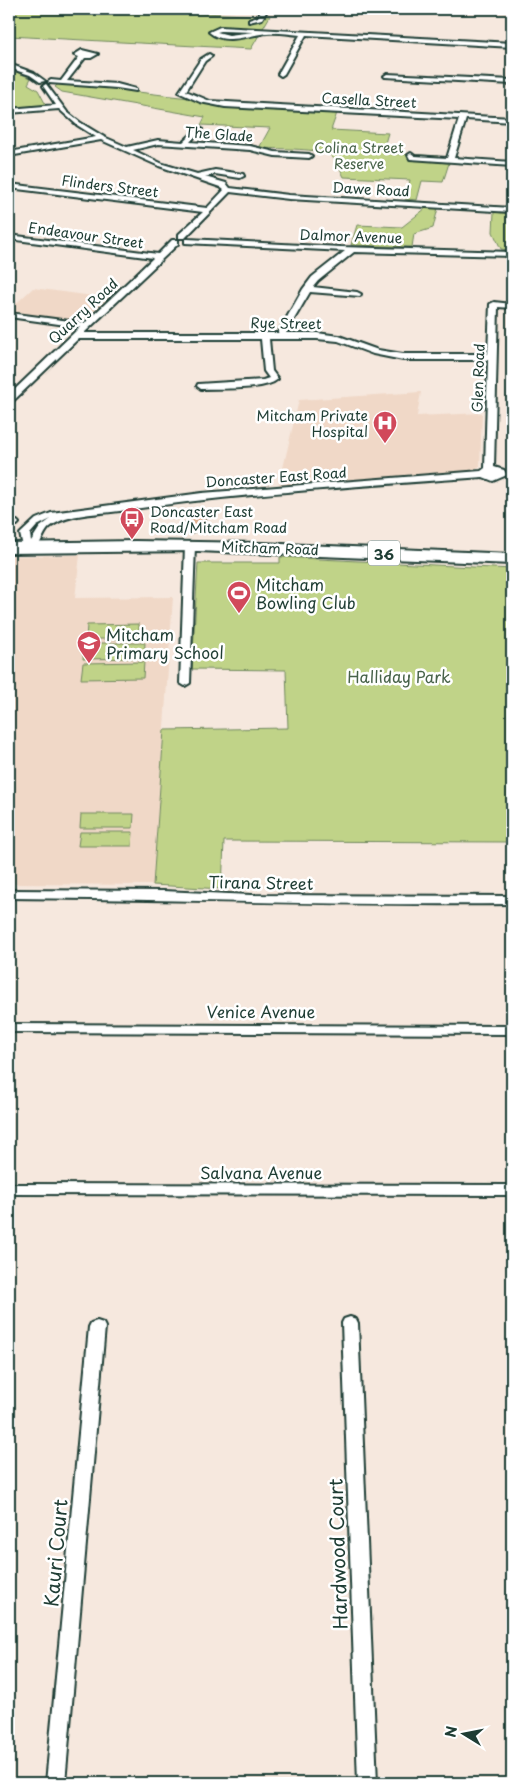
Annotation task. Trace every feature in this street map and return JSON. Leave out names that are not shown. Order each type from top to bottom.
[{"type":"main road","name":"Mitcham Road","points":[[9,547],[190,546],[512,559]]},
{"type":"street","points":[[251,21],[260,18],[265,9]]},
{"type":"street","points":[[263,32],[230,37],[214,35],[212,32],[228,29],[512,45]]},
{"type":"street","points":[[281,74],[303,34]]},
{"type":"street","name":"Casella Street","points":[[209,56],[203,60],[182,92],[187,96],[224,107],[247,106],[512,120]]},
{"type":"street","points":[[64,81],[83,57]]},
{"type":"street","points":[[9,66],[32,74],[46,83],[60,106],[72,120],[102,138],[161,165],[219,183],[228,190]]},
{"type":"street","points":[[386,76],[512,82]]},
{"type":"street","points":[[46,83],[64,81],[117,86],[134,90]]},
{"type":"street","points":[[9,111],[60,106]]},
{"type":"street","points":[[450,160],[463,118]]},
{"type":"street","points":[[184,144],[198,129]]},
{"type":"street","points":[[9,154],[102,138]]},
{"type":"street","name":"The Glade","points":[[127,148],[158,142],[250,148],[275,154],[309,156]]},
{"type":"street","points":[[411,155],[412,158],[512,164]]},
{"type":"street","points":[[196,176],[215,172],[240,176]]},
{"type":"street","name":"Flinders Street","points":[[9,186],[208,210]]},
{"type":"street","name":"Dawe Road","points":[[228,190],[289,197],[512,210]]},
{"type":"street","name":"Quarry Road","points":[[9,400],[160,257],[182,240],[228,190]]},
{"type":"street","name":"Endeavour Street","points":[[9,237],[160,257]]},
{"type":"street","name":"Dalmor Avenue","points":[[182,240],[353,249],[512,254]]},
{"type":"street","points":[[281,335],[307,289],[315,280],[353,249]]},
{"type":"street","points":[[307,289],[357,294]]},
{"type":"street","name":"Glen Road","points":[[487,472],[489,466],[494,304],[512,306]]},
{"type":"street","points":[[9,315],[88,326]]},
{"type":"street","name":"Rye Street","points":[[77,336],[317,336],[339,339],[376,352],[403,358],[492,357]]},
{"type":"street","points":[[201,386],[264,383],[274,379],[268,371],[265,336]]},
{"type":"street","points":[[487,472],[512,473]]},
{"type":"street","name":"Doncaster East Road","points":[[28,548],[38,541],[43,529],[48,524],[71,515],[202,496],[487,472]]},
{"type":"street","points":[[185,683],[190,546]]},
{"type":"street","name":"Tirana Street","points":[[9,894],[163,895],[251,900],[512,900]]},
{"type":"street","name":"Venice Avenue","points":[[9,1028],[512,1030]]},
{"type":"street","name":"Salvana Avenue","points":[[9,1189],[512,1190]]},
{"type":"street","name":"Hardwood Court","points":[[350,1323],[368,1783]]},
{"type":"street","name":"Kauri Court","points":[[55,1783],[97,1327]]},
{"type":"shaded area","points":[[33,288],[108,298],[81,323],[9,313],[9,310]]},
{"type":"shaded area","name":"Mitcham Private Hospital","points":[[421,392],[417,416],[482,413],[480,466],[473,472],[279,485],[299,400]]},
{"type":"shaded area","name":"Mitcham Primary School","points":[[80,555],[75,598],[173,597],[153,885],[9,884],[9,556]]},
{"type":"green space","points":[[9,9],[204,9],[202,13],[270,16],[251,49],[9,36]]},
{"type":"green space","points":[[9,69],[31,78],[28,84],[38,90],[46,105],[9,108]]},
{"type":"green space","name":"Colina Street Reserve","points":[[68,83],[202,100],[337,113],[331,130],[388,133],[382,153],[438,156],[436,162],[449,163],[443,182],[422,181],[417,200],[405,199],[410,180],[344,177],[336,161],[328,154],[304,150],[259,148],[270,128],[201,125],[205,117],[62,92],[55,87],[58,84]]},
{"type":"green space","points":[[426,208],[438,208],[433,228],[414,234],[412,247],[351,245],[357,225],[402,227]]},
{"type":"green space","points":[[494,212],[511,214],[512,250],[501,249],[493,232]]},
{"type":"green space","name":"Halliday Park","points":[[280,557],[512,569],[512,842],[224,841],[222,889],[153,885],[164,730],[288,728],[286,670],[192,669],[198,563],[280,563]]},
{"type":"green space","points":[[139,624],[139,639],[86,639],[87,625]]},
{"type":"green space","points":[[84,643],[145,643],[144,658],[83,659]]},
{"type":"green space","points":[[144,662],[143,678],[81,679],[83,663]]},
{"type":"green space","points":[[81,814],[134,814],[133,828],[80,828]]},
{"type":"green space","points":[[80,832],[133,832],[132,846],[78,846]]},
{"type":"building","points":[[196,511],[211,514],[193,534],[177,531]]},
{"type":"place","name":"Mitcham Private Hospital","points":[[385,444]]},
{"type":"place","name":"Doncaster East Road/Mitcham Road","points":[[132,540]]},
{"type":"place","name":"Mitcham Bowling Club","points":[[239,614]]},
{"type":"place","name":"Mitcham Primary School","points":[[89,664]]}]
